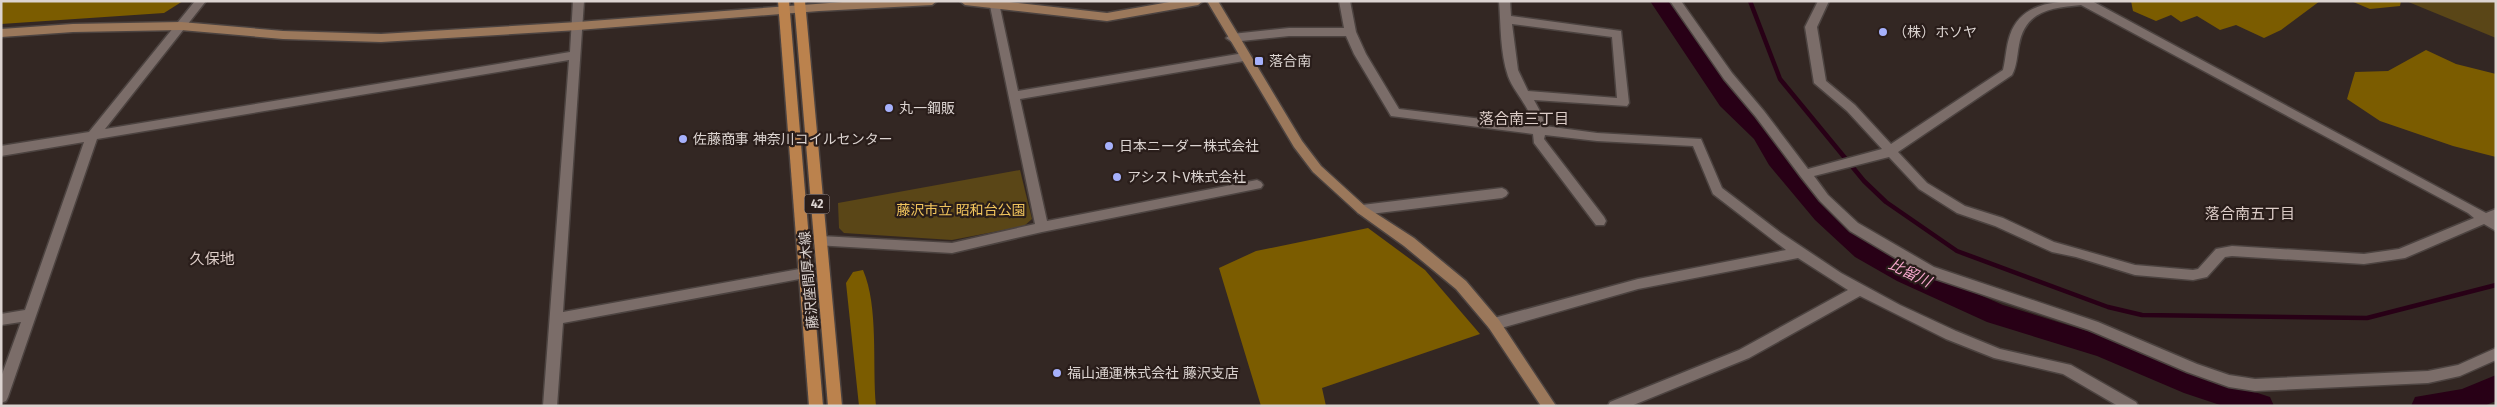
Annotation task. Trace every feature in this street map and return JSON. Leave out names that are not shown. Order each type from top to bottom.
[{"type":"main road","name":"藤沢座間厚木線","points":[[799,5],[836,406]]},
{"type":"main road","name":"藤沢座間厚木線","points":[[784,6],[816,406]]},
{"type":"street","points":[[1,397],[92,137],[202,1]]},
{"type":"street","points":[[550,406],[579,1]]},
{"type":"street","points":[[1,33],[73,28],[181,26],[300,36],[381,38],[578,26],[784,6],[932,1]]},
{"type":"street","points":[[965,1],[1107,17],[1198,1]]},
{"type":"street","points":[[1212,1],[1232,38],[1298,144],[1328,180],[1362,210],[1439,266],[1461,285],[1494,324],[1549,406]]},
{"type":"street","points":[[1344,1],[1350,32],[1360,54],[1395,113],[1597,137],[1697,142],[1716,191],[1754,222],[1860,290],[1922,322],[1999,354],[2066,369],[2131,406]]},
{"type":"street","points":[[1504,1],[1512,71],[1539,120],[1541,131],[1538,140],[1600,221]]},
{"type":"street","points":[[1674,1],[1728,76],[1760,114],[1824,198],[1854,227],[1929,271],[2093,326],[2192,368],[2229,381],[2255,385],[2428,377],[2460,370],[2496,354]]},
{"type":"street","points":[[1824,1],[1811,26],[1820,83],[1850,108],[1923,186],[1961,210],[1999,222],[2052,247],[2076,252],[2136,270],[2193,275],[2202,273],[2221,253],[2364,259],[2400,254],[2493,219]]},
{"type":"street","points":[[1805,174],[1890,152],[1940,116],[2008,72],[2019,24],[2025,17],[2041,7],[2083,1],[2493,219]]},
{"type":"street","points":[[993,3],[1042,227]]},
{"type":"street","points":[[1506,19],[1617,34],[1623,103],[1524,94]]},
{"type":"street","points":[[1232,38],[1289,32],[1350,32]]},
{"type":"street","points":[[1,151],[575,55]]},
{"type":"street","points":[[1014,96],[1244,57]]},
{"type":"street","points":[[820,241],[952,248],[1042,227],[1257,185]]},
{"type":"street","points":[[1362,210],[1502,193]]},
{"type":"street","points":[[1494,324],[1638,284],[1800,253]]},
{"type":"street","points":[[557,319],[805,273]]},
{"type":"street","points":[[1615,406],[1744,354],[1860,290]]},
{"type":"street","points":[[1,320],[30,315]]},
{"type":"green space","points":[[2406,1],[2496,1],[2496,38]]},
{"type":"green space","name":"藤沢市立 昭和台公園","points":[[1020,170],[1032,219],[1024,226],[952,240],[844,233],[839,228],[838,203]]},
{"type":"shaded area","points":[[1,1],[183,1],[164,13],[1,24]]},
{"type":"shaded area","points":[[2131,1],[2320,1],[2281,30],[2264,38],[2236,25],[2220,30],[2197,16],[2181,22],[2171,15],[2156,21],[2133,11]]},
{"type":"shaded area","points":[[2351,1],[2401,1],[2400,6],[2370,9]]},
{"type":"shaded area","points":[[2426,50],[2456,64],[2496,74],[2496,157],[2453,146],[2380,121],[2347,99],[2355,72],[2388,71]]},
{"type":"shaded area","points":[[1368,228],[1425,270],[1480,334],[1322,388],[1326,406],[1261,406],[1219,268],[1256,251]]},
{"type":"shaded area","points":[[863,270],[868,285],[873,318],[876,406],[859,406],[846,283],[853,272]]},
{"type":"waterway","name":"比留川","points":[[1661,1],[1728,100],[1762,133],[1778,158],[1824,213],[1864,250],[1906,274],[1996,314],[2103,347],[2184,381],[2260,406]]},
{"type":"waterway","points":[[1750,1],[1780,79],[1864,181],[1886,202],[1957,251],[2108,307],[2142,315],[2367,318],[2496,285]]},
{"type":"waterway","name":"比留川","points":[[2425,406],[2462,401],[2488,392],[2496,387]]},
{"type":"place","name":"（株）ホソヤ","points":[[1883,32]]},
{"type":"place","name":"落合南","points":[[1259,61]]},
{"type":"place","name":"丸一鋼販","points":[[889,108]]},
{"type":"place","name":"佐藤商事 神奈川コイルセンター","points":[[683,139]]},
{"type":"place","name":"日本ニーダー株式会社","points":[[1109,146]]},
{"type":"place","name":"アシストV株式会社","points":[[1117,177]]},
{"type":"place","name":"福山通運株式会社 藤沢支店","points":[[1057,373]]},
{"type":"district","name":"落合南三丁目","points":[[1524,119]]},
{"type":"district","name":"落合南五丁目","points":[[2250,214]]},
{"type":"district","name":"久保地","points":[[212,259]]}]
